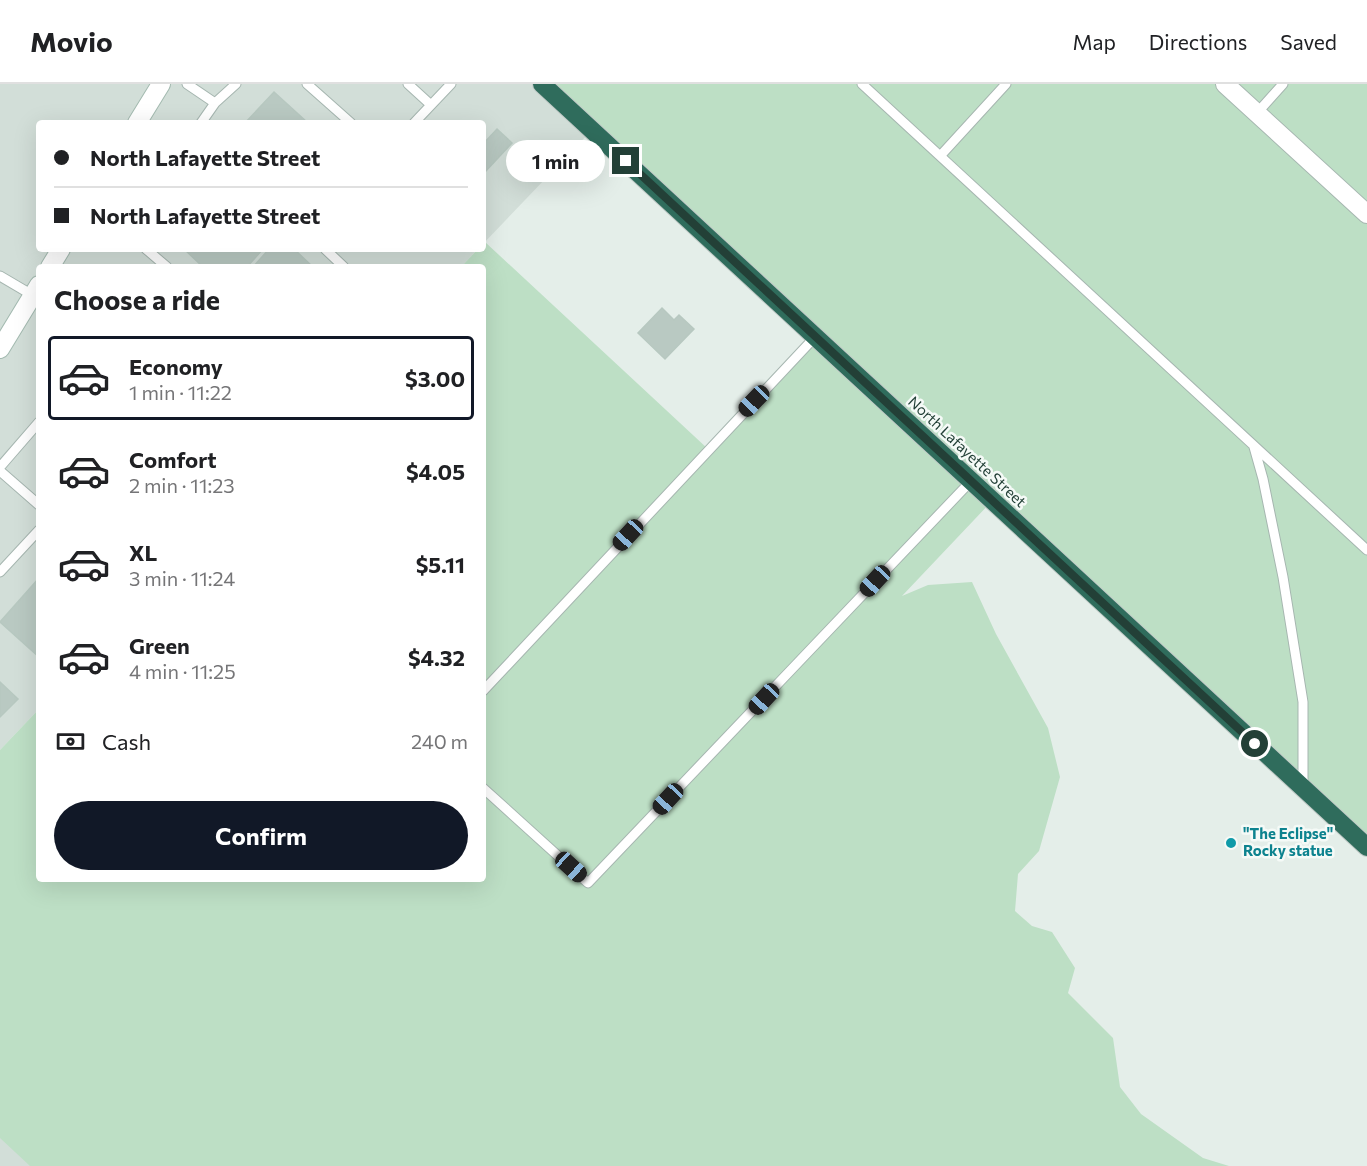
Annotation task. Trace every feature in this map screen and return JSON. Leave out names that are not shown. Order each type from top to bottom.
[{"type":"highway","name":"North Lafayette Street","points":[[542,84],[1367,847]]},
{"type":"street","points":[[139,120],[161,84]]},
{"type":"street","points":[[1226,84],[1367,214]]},
{"type":"street","points":[[0,349],[36,295]]},
{"type":"lane","points":[[187,84],[215,103]]},
{"type":"lane","points":[[203,120],[215,103],[236,84]]},
{"type":"lane","points":[[307,84],[348,120]]},
{"type":"lane","points":[[408,84],[431,105]]},
{"type":"lane","points":[[417,120],[451,84]]},
{"type":"lane","points":[[862,84],[1367,550]]},
{"type":"lane","points":[[941,155],[1006,84]]},
{"type":"lane","points":[[1257,113],[1283,84]]},
{"type":"lane","points":[[150,252],[164,264]]},
{"type":"lane","points":[[328,252],[341,264]]},
{"type":"lane","points":[[0,276],[36,293]]},
{"type":"lane","points":[[486,688],[815,337]]},
{"type":"lane","points":[[36,426],[0,469],[36,502]]},
{"type":"lane","points":[[1254,447],[1263,479],[1283,577],[1303,702],[1304,788]]},
{"type":"lane","points":[[486,791],[588,883],[971,481]]},
{"type":"lane","points":[[0,572],[36,533]]},
{"type":"shaded area","points":[[0,84],[542,84],[592,130],[486,241],[486,120],[36,120],[36,252],[475,252],[464,264],[36,264],[36,712],[0,750]]},
{"type":"shaded area","points":[[0,1137],[31,1166],[0,1166]]},
{"type":"green space","points":[[542,84],[1367,84],[1367,847],[992,501],[902,596],[928,585],[972,582],[996,634],[1048,728],[1060,777],[1039,851],[1018,874],[1015,911],[1032,926],[1052,932],[1075,968],[1068,993],[1113,1038],[1120,1087],[1141,1114],[1203,1158],[1229,1166],[30,1166],[0,1138],[0,750],[36,712],[36,882],[486,882],[486,264],[464,264],[475,252],[486,252],[486,243],[708,449],[815,337]]},
{"type":"building","points":[[274,92],[305,120],[248,120]]},
{"type":"building","points":[[497,129],[512,143],[486,171],[486,141]]},
{"type":"building","points":[[187,252],[260,252],[250,264],[200,264]]},
{"type":"building","points":[[266,252],[297,252],[310,264],[256,264]]},
{"type":"building","points":[[662,308],[674,320],[679,315],[694,329],[665,359],[638,333]]},
{"type":"building","points":[[36,581],[36,654],[0,622]]},
{"type":"building","points":[[0,682],[18,699],[0,717]]},
{"type":"place","name":"\"The Eclipse\" Rocky statue","points":[[1231,843]]},
{"type":"route","points":[[626,161],[1255,744]]}]
